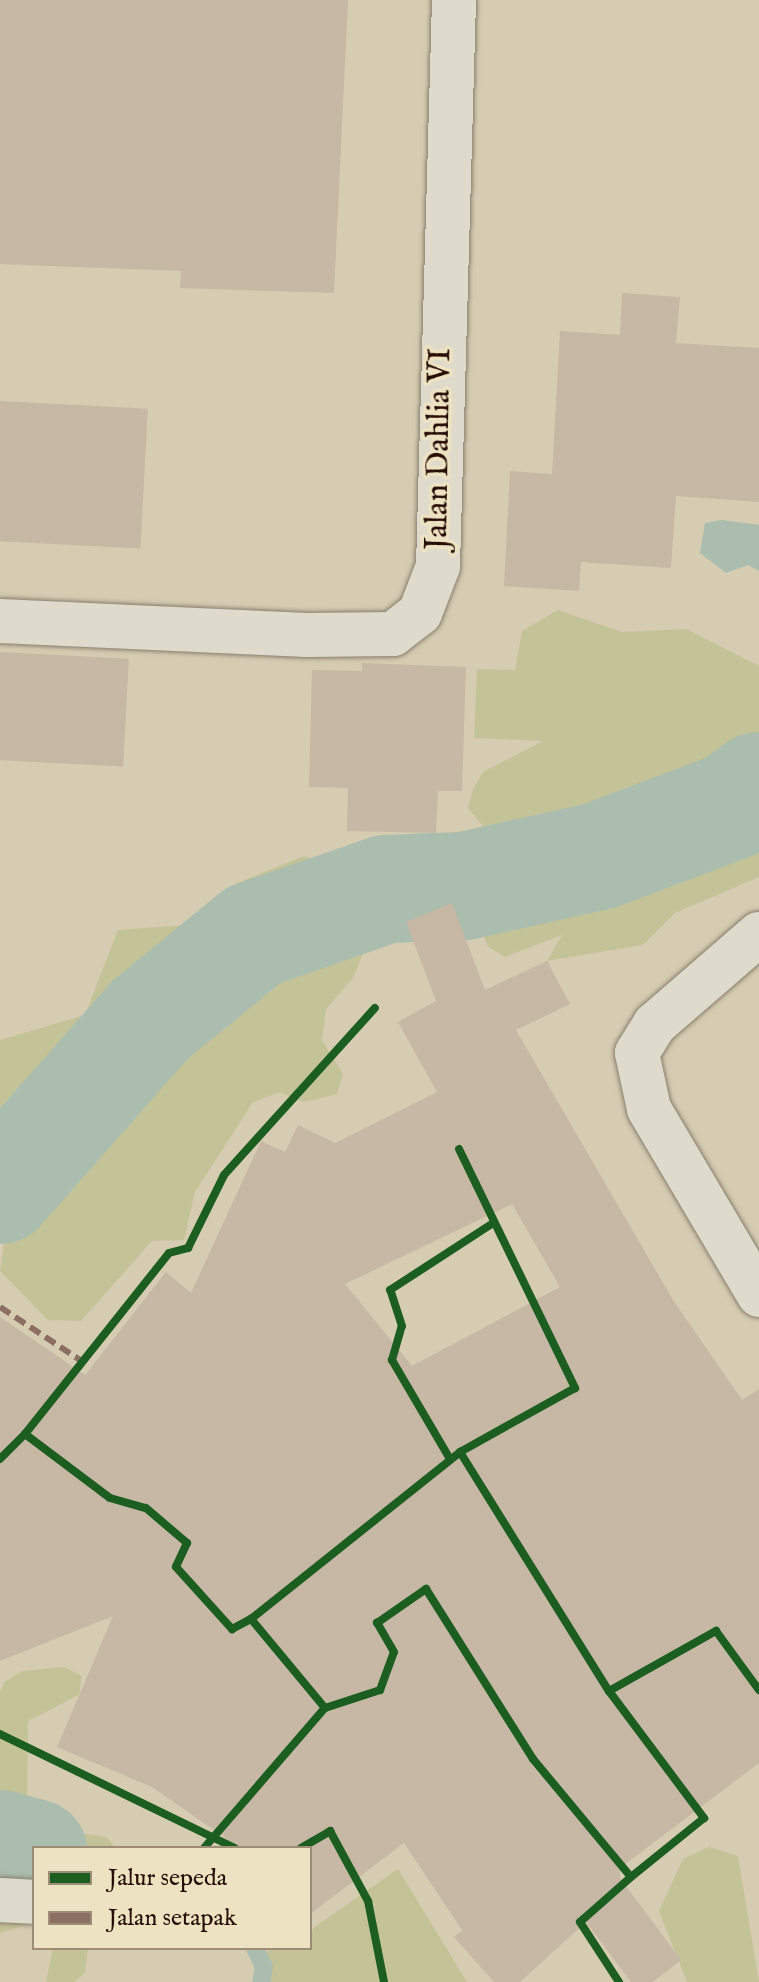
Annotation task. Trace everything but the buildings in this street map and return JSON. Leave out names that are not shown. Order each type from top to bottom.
[{"type":"street","name":"Jalan Dahlia VI","points":[[0,621],[321,635],[393,634],[420,613],[438,566],[454,0]]},
{"type":"street","points":[[759,934],[655,1024],[637,1053],[649,1109],[759,1295]]},
{"type":"street","points":[[0,1900],[32,1902]]},
{"type":"green space","points":[[558,610],[622,632],[686,629],[759,666],[759,877],[675,913],[643,945],[547,961],[562,935],[505,957],[488,947],[464,886],[494,858],[492,837],[468,808],[473,789],[483,772],[543,741],[474,738],[477,669],[515,670],[522,631]]},
{"type":"green space","points":[[304,856],[345,866],[372,908],[373,929],[353,978],[326,1009],[322,1040],[343,1074],[337,1094],[304,1102],[280,1092],[253,1102],[195,1192],[184,1240],[152,1241],[81,1321],[48,1320],[0,1271],[8,1215],[0,1208],[0,1040],[85,1015],[118,930],[197,924],[235,884]]},
{"type":"green space","points":[[64,1667],[82,1676],[79,1695],[28,1721],[27,1800],[51,1828],[106,1837],[114,1846],[32,1846],[32,1923],[0,1933],[0,1693],[4,1682],[23,1671]]},
{"type":"green space","points":[[709,1847],[738,1856],[759,1982],[687,1982],[659,1911],[683,1859]]},
{"type":"green space","points":[[398,1869],[467,1982],[261,1982],[268,1950],[312,1950],[313,1928]]},
{"type":"green space","points":[[53,1950],[88,1950],[85,1973],[74,1982],[46,1982]]},
{"type":"shaded area","points":[[722,520],[759,525],[759,571],[748,565],[726,573],[700,553],[705,523]]},
{"type":"waterway","points":[[0,1190],[150,1020],[254,935],[386,889],[464,886],[599,856],[731,806],[759,786]]},
{"type":"waterway","points":[[0,1844],[32,1852]]},
{"type":"waterway","points":[[256,1950],[264,1967],[261,1982]]},
{"type":"marked path","points":[[0,1307],[80,1360]]},
{"type":"cycle path","points":[[25,1434],[169,1253],[188,1248],[224,1175],[375,1008]]},
{"type":"cycle path","points":[[459,1149],[575,1388],[460,1452]]},
{"type":"cycle path","points":[[450,1459],[392,1360],[402,1326],[390,1290],[493,1223]]},
{"type":"cycle path","points":[[0,1459],[25,1434],[110,1498],[146,1508],[187,1543],[176,1567],[232,1629],[251,1619]]},
{"type":"cycle path","points":[[206,1846],[325,1708],[251,1619],[460,1452],[609,1691],[716,1631],[759,1690]]},
{"type":"cycle path","points":[[325,1708],[380,1690],[394,1652],[377,1623],[426,1589],[533,1759],[631,1877],[580,1922],[619,1982]]},
{"type":"cycle path","points":[[609,1691],[704,1818],[631,1877]]},
{"type":"cycle path","points":[[0,1734],[231,1846]]},
{"type":"cycle path","points":[[304,1846],[330,1831],[368,1901],[384,1982]]}]
